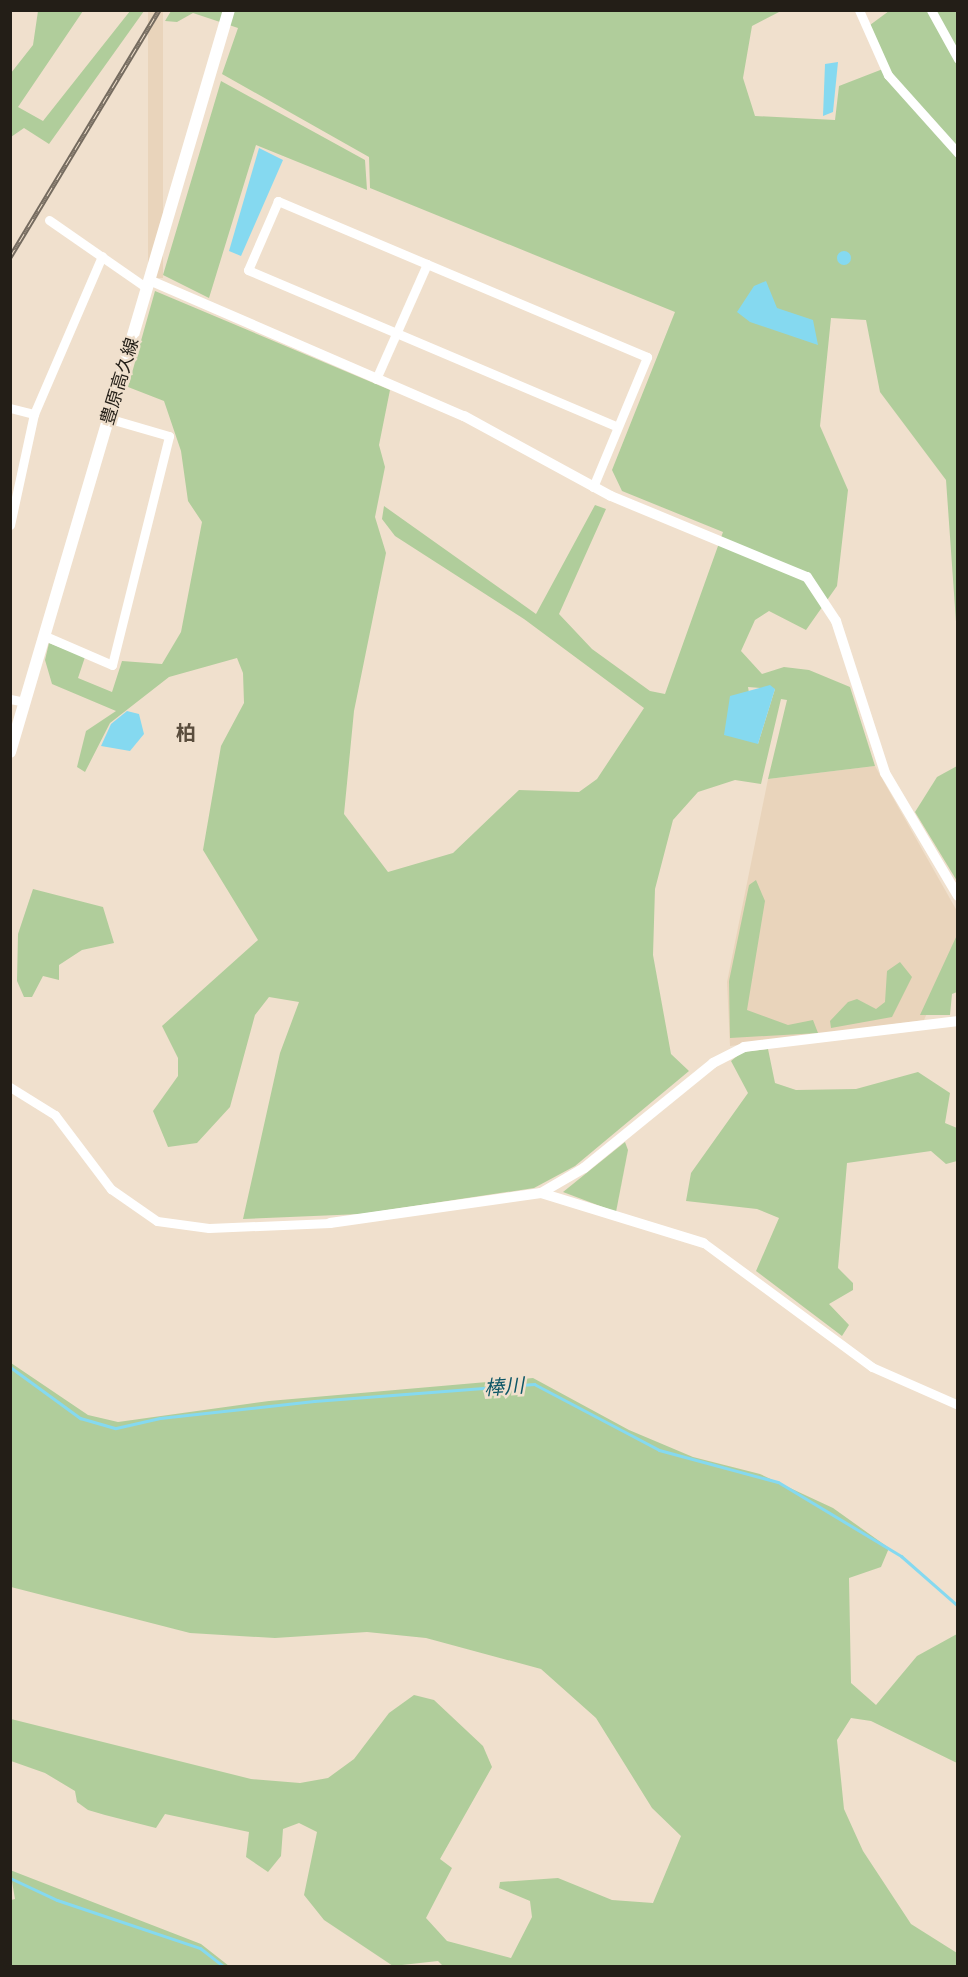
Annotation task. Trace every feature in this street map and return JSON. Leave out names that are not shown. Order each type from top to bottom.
[{"type":"main road","name":"豊原高久線","points":[[10,752],[229,10]]},
{"type":"street","points":[[859,10],[888,75],[957,153]]},
{"type":"street","points":[[931,10],[957,59]]},
{"type":"street","points":[[593,487],[647,357],[278,201],[249,270],[617,428]]},
{"type":"street","points":[[49,220],[148,284],[474,421],[593,487],[774,560],[816,585],[836,621],[885,773],[957,897]]},
{"type":"street","points":[[10,525],[34,414],[102,256]]},
{"type":"street","points":[[376,379],[427,264]]},
{"type":"street","points":[[10,408],[34,414]]},
{"type":"street","points":[[45,636],[112,665],[169,436],[107,418]]},
{"type":"street","points":[[10,699],[25,702]]},
{"type":"street","points":[[10,1088],[55,1116],[111,1189],[157,1221],[208,1228],[330,1223],[541,1194],[584,1168],[727,1054],[957,1021]]},
{"type":"street","points":[[541,1194],[704,1243],[872,1367],[957,1405]]},
{"type":"shaded area","points":[[148,11],[163,11],[163,278],[148,278]]},
{"type":"shaded area","points":[[875,766],[957,911],[957,946],[924,1020],[730,1046],[727,982],[768,779]]},
{"type":"green space","points":[[38,11],[83,11],[18,107],[43,121],[130,11],[144,11],[49,144],[24,128],[11,137],[11,73],[33,45]]},
{"type":"green space","points":[[171,11],[781,11],[752,26],[743,78],[755,116],[835,120],[839,86],[888,67],[870,25],[889,11],[957,11],[957,636],[946,480],[880,392],[866,320],[831,318],[820,426],[848,490],[837,586],[806,630],[769,611],[755,620],[741,651],[762,674],[784,667],[809,670],[850,687],[875,766],[768,779],[787,700],[781,699],[761,784],[735,780],[698,792],[673,820],[655,889],[653,955],[671,1054],[689,1071],[575,1166],[534,1188],[361,1214],[243,1219],[280,1053],[299,1002],[269,997],[255,1015],[230,1107],[197,1143],[168,1147],[153,1111],[178,1076],[178,1058],[162,1026],[258,940],[203,850],[221,746],[244,703],[243,673],[237,658],[169,677],[110,723],[85,772],[77,767],[86,731],[116,711],[52,684],[45,660],[49,643],[85,657],[78,678],[112,692],[122,661],[162,664],[181,632],[202,522],[188,501],[181,451],[164,401],[128,387],[155,291],[390,390],[379,445],[385,467],[375,517],[386,553],[354,711],[344,814],[388,872],[453,853],[519,790],[579,792],[597,779],[644,708],[524,619],[395,536],[382,519],[384,506],[536,614],[595,505],[606,509],[559,614],[592,649],[650,691],[665,694],[723,532],[622,491],[612,470],[675,312],[370,188],[369,157],[222,74],[238,28],[193,13],[177,22],[165,21]],"holes":[[[748,687],[775,689],[758,744]]]},
{"type":"green space","points":[[221,81],[365,160],[367,190],[256,145],[209,298],[163,275]]},
{"type":"green space","points":[[957,766],[957,881],[915,812],[937,777]]},
{"type":"green space","points":[[756,880],[765,901],[747,1010],[788,1025],[813,1020],[818,1033],[730,1038],[729,981],[749,885]]},
{"type":"green space","points":[[33,889],[103,907],[114,943],[82,950],[59,965],[59,980],[43,976],[32,997],[24,997],[17,981],[18,934]]},
{"type":"green space","points":[[957,935],[957,992],[952,994],[950,1015],[920,1015]]},
{"type":"green space","points":[[900,962],[912,977],[892,1017],[831,1028],[830,1021],[848,1002],[857,999],[876,1009],[885,1002],[887,971]]},
{"type":"green space","points":[[768,1049],[775,1083],[796,1090],[856,1089],[918,1072],[950,1093],[945,1123],[957,1128],[957,1161],[946,1164],[931,1151],[847,1163],[838,1268],[853,1283],[853,1290],[829,1304],[849,1325],[842,1336],[756,1271],[779,1218],[757,1209],[686,1201],[691,1173],[748,1093],[731,1061],[742,1052]]},
{"type":"green space","points":[[625,1142],[628,1150],[616,1212],[563,1192]]},
{"type":"green space","points":[[11,1363],[88,1415],[118,1422],[269,1401],[533,1378],[629,1430],[693,1457],[760,1474],[833,1508],[889,1548],[881,1567],[849,1578],[851,1683],[876,1705],[917,1656],[957,1634],[957,1763],[871,1721],[851,1718],[837,1740],[844,1809],[863,1851],[911,1924],[957,1953],[957,1966],[443,1966],[438,1961],[393,1966],[324,1920],[304,1895],[317,1832],[299,1823],[283,1829],[281,1856],[268,1872],[246,1857],[249,1832],[165,1814],[156,1828],[88,1810],[77,1802],[75,1791],[45,1773],[11,1761],[11,1719],[251,1779],[300,1783],[328,1778],[354,1759],[389,1713],[414,1695],[434,1700],[483,1746],[492,1767],[440,1859],[452,1868],[426,1918],[447,1941],[511,1958],[532,1917],[530,1901],[499,1888],[500,1882],[558,1878],[612,1900],[653,1903],[681,1836],[652,1808],[596,1718],[541,1669],[426,1638],[367,1632],[275,1638],[190,1633],[11,1587]]},
{"type":"green space","points":[[10,1870],[201,1944],[229,1966],[11,1966],[11,1900],[15,1899]]},
{"type":"water","points":[[838,62],[833,112],[823,116],[825,64]]},
{"type":"water","points":[[259,148],[283,160],[241,256],[229,251]]},
{"type":"water","points":[[841,251],[847,251],[851,258],[847,265],[841,265],[837,261],[837,255]]},
{"type":"water","points":[[766,281],[777,308],[813,320],[818,345],[750,322],[737,312],[754,286]]},
{"type":"water","points":[[770,685],[775,689],[758,744],[724,735],[730,696]]},
{"type":"water","points":[[127,711],[139,714],[144,734],[130,751],[101,746],[111,724]]},
{"type":"waterway","name":"棒川","points":[[10,1367],[80,1418],[116,1428],[160,1418],[314,1401],[534,1384],[659,1450],[778,1482],[901,1556],[958,1606]]},
{"type":"waterway","points":[[10,1878],[57,1900],[200,1948],[223,1966]]},
{"type":"railway","points":[[10,257],[159,10]]},
{"type":"district","name":"柏","points":[[186,732]]}]
